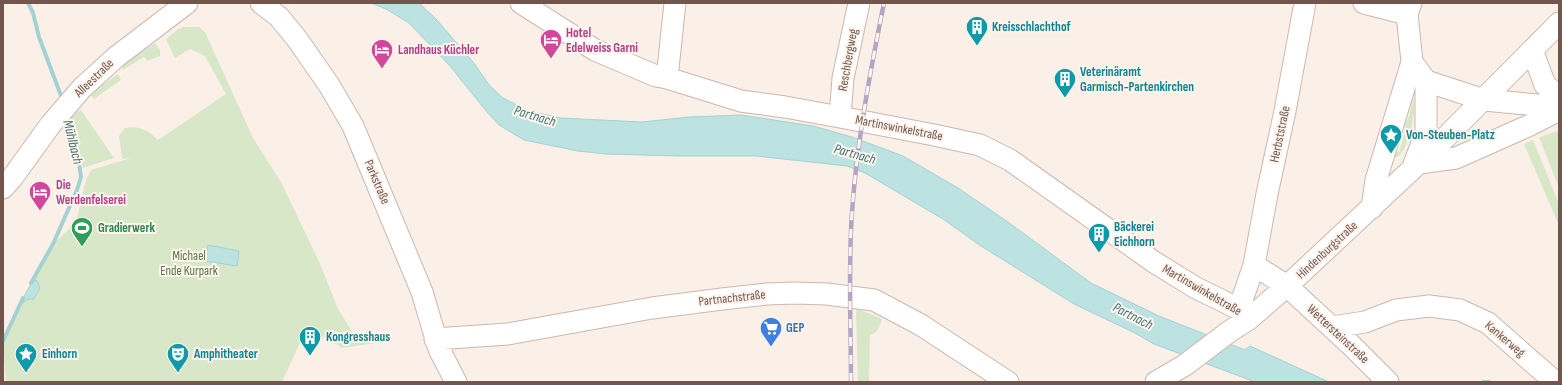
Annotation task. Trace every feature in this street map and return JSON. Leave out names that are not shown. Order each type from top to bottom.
[{"type":"street","name":"Alleestraße","points":[[3,188],[51,124],[82,88],[116,57],[186,3]]},
{"type":"street","name":"Parkstraße","points":[[261,3],[280,17],[297,39],[329,85],[353,126],[422,292],[435,339],[456,382]]},
{"type":"street","name":"Martinswinkelstraße","points":[[520,3],[545,10],[595,50],[656,76],[741,101],[840,117],[980,145],[1010,160],[1154,262],[1196,288],[1244,314]]},
{"type":"street","points":[[667,78],[675,3]]},
{"type":"street","name":"Reschbergweg","points":[[840,117],[843,78],[859,3]]},
{"type":"street","name":"Herbststraße","points":[[1244,314],[1305,3]]},
{"type":"street","points":[[1364,3],[1409,8],[1412,62],[1376,180],[1372,208]]},
{"type":"street","name":"Hindenburgstraße","points":[[1156,382],[1185,365],[1230,331],[1244,314],[1287,286],[1372,208],[1484,100],[1559,23]]},
{"type":"street","points":[[1532,50],[1545,85],[1559,96]]},
{"type":"street","points":[[1412,62],[1426,81],[1484,100],[1559,109]]},
{"type":"street","points":[[1426,81],[1426,133],[1415,166],[1456,158],[1530,126],[1559,109]]},
{"type":"street","points":[[1254,265],[1287,286]]},
{"type":"street","name":"Wettersteinstraße","points":[[1287,286],[1352,345],[1388,382]]},
{"type":"street","name":"Partnachstraße","points":[[435,339],[508,334],[652,308],[767,294],[827,294],[874,300],[922,325],[1008,382]]},
{"type":"street","name":"Kankerweg","points":[[1332,327],[1366,321],[1396,310],[1429,306],[1460,310],[1488,323],[1556,382]]},
{"type":"street","points":[[1352,345],[1360,340],[1366,328],[1366,321]]},
{"type":"green space","name":"Michael Ende Kurpark","points":[[183,27],[199,27],[205,32],[253,138],[282,184],[321,266],[338,309],[355,336],[375,334],[376,343],[341,348],[330,337],[303,336],[282,382],[6,382],[3,341],[19,306],[53,244],[76,222],[86,180],[91,170],[131,158],[122,159],[119,136],[125,128],[135,127],[143,129],[151,133],[158,140],[226,94],[205,56],[190,49],[175,58],[166,39]]},
{"type":"green space","points":[[155,43],[160,50],[160,56],[147,61],[144,57],[123,70],[121,66]]},
{"type":"green space","points":[[118,74],[121,80],[94,99],[90,94]]},
{"type":"green space","points":[[1413,98],[1413,119],[1406,145],[1399,156],[1387,160],[1386,149],[1399,152],[1406,129],[1402,124],[1408,120]]},
{"type":"green space","points":[[81,110],[114,158],[83,168],[70,119],[73,113]]},
{"type":"green space","points":[[1557,131],[1559,136],[1559,188],[1539,137]]},
{"type":"green space","points":[[1533,140],[1559,204],[1558,223],[1524,144]]},
{"type":"green space","points":[[856,308],[882,319],[877,331],[870,335],[869,382],[858,382]]},
{"type":"water","name":"Partnach","points":[[371,3],[419,3],[436,19],[473,62],[490,86],[503,98],[527,110],[560,118],[642,122],[689,117],[741,115],[813,126],[852,137],[903,156],[958,188],[1008,222],[1091,283],[1159,316],[1245,350],[1250,346],[1329,382],[1255,382],[1154,344],[1135,333],[1074,304],[981,246],[943,219],[865,173],[847,166],[756,156],[606,154],[578,151],[524,140],[499,125],[450,66],[409,23],[386,9]]},
{"type":"water","points":[[208,245],[239,251],[237,266],[205,261]]},
{"type":"water","points":[[33,280],[37,281],[40,288],[34,299],[28,299],[19,306]]},
{"type":"waterway","name":"Mühlbach","points":[[28,3],[33,13],[39,37],[63,101]]},
{"type":"waterway","name":"Mühlbach","points":[[31,283],[53,244],[77,190],[81,177],[67,115]]},
{"type":"waterway","name":"Mühlbach","points":[[3,341],[23,298]]},
{"type":"waterway","points":[[1483,382],[1489,382]]},
{"type":"railway","points":[[851,382],[850,255],[854,186],[865,107],[884,3]]},
{"type":"place","name":"Kreisschlachthof","points":[[977,46]]},
{"type":"place","name":"Hotel Edelweiss Garni","points":[[551,60]]},
{"type":"place","name":"Landhaus Küchler","points":[[382,70]]},
{"type":"place","name":"Veterinäramt Garmisch-Partenkirchen","points":[[1065,98]]},
{"type":"place","name":"Von-Steuben-Platz","points":[[1391,154]]},
{"type":"place","name":"Die Werdenfelserei","points":[[40,212]]},
{"type":"place","name":"Gradierwerk","points":[[82,248]]},
{"type":"place","name":"Bäckerei Eichhorn","points":[[1099,254]]},
{"type":"place","name":"GEP","points":[[771,348]]},
{"type":"place","name":"Kongresshaus","points":[[310,356]]},
{"type":"place","name":"Einhorn","points":[[26,374]]},
{"type":"place","name":"Amphitheater","points":[[178,374]]}]
